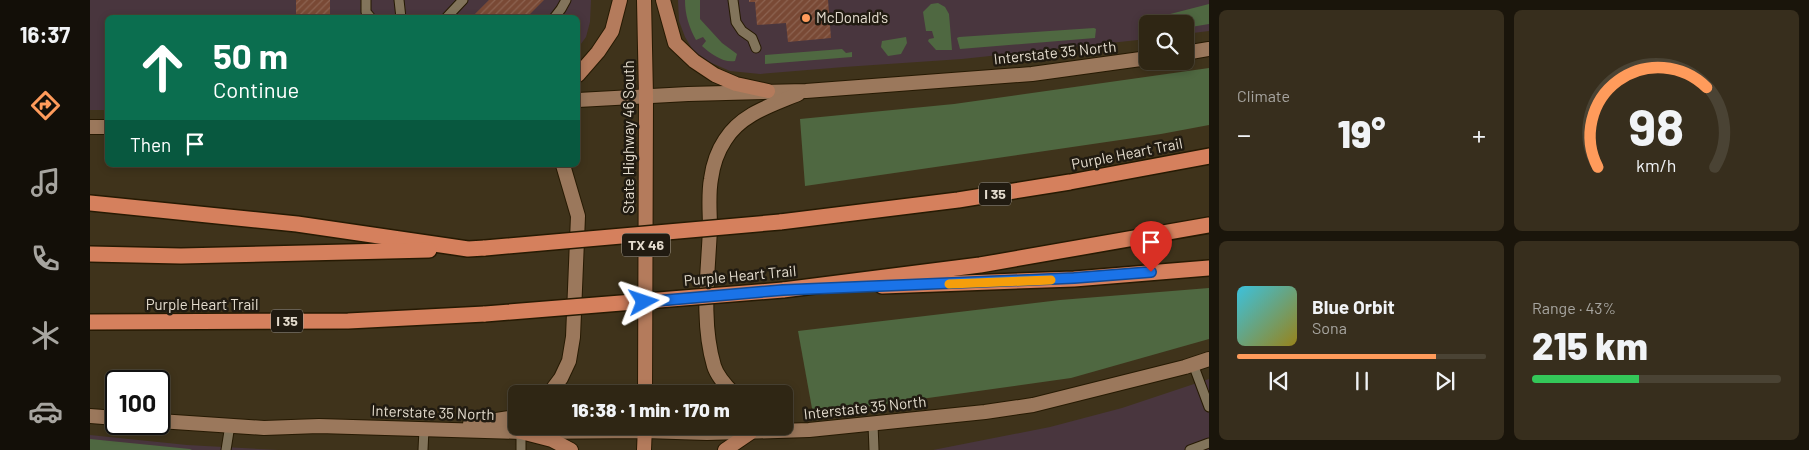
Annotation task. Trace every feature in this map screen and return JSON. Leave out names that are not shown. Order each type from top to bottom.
[{"type":"highway","name":"Purple Heart Trail","points":[[468,249],[780,222],[958,200],[1070,182],[1209,156]]},
{"type":"highway","points":[[90,203],[296,224],[468,249]]},
{"type":"highway","name":"Purple Heart Trail","points":[[90,322],[348,321],[485,314],[783,290],[980,265],[1209,225]]},
{"type":"highway","name":"I 35","points":[[90,254],[181,256],[468,249]]},
{"type":"highway","points":[[783,290],[1074,278],[1209,268]]},
{"type":"main road","points":[[580,73],[598,52],[612,31],[620,0]]},
{"type":"main road","name":"State Highway 46 South","points":[[644,0],[646,96],[645,385]]},
{"type":"main road","points":[[663,0],[675,43],[694,61],[715,75],[736,84],[768,91]]},
{"type":"main road","points":[[1194,52],[1209,49]]},
{"type":"main road","name":"Interstate 35 North","points":[[580,100],[806,91],[1032,74],[1139,59]]},
{"type":"main road","points":[[725,385],[714,368],[709,340],[707,307],[710,181],[716,156],[726,138],[743,120],[758,111],[806,91]]},
{"type":"main road","points":[[90,127],[105,127]]},
{"type":"main road","points":[[556,385],[569,360],[573,337],[578,216],[564,167]]},
{"type":"main road","name":"Interstate 35 North","points":[[793,431],[873,424],[1033,404],[1209,359]]},
{"type":"main road","points":[[90,416],[105,417]]},
{"type":"main road","points":[[440,429],[508,418]]},
{"type":"main road","name":"Interstate 35 North","points":[[170,422],[264,428],[319,426],[508,432]]},
{"type":"main road","points":[[793,424],[809,430]]},
{"type":"main road","points":[[533,435],[552,440],[571,450]]},
{"type":"main road","points":[[644,450],[645,435]]},
{"type":"main road","points":[[725,450],[747,435]]},
{"type":"lane","points":[[366,0],[366,15]]},
{"type":"lane","points":[[399,0],[401,15]]},
{"type":"lane","points":[[449,15],[463,0]]},
{"type":"lane","points":[[557,15],[566,0]]},
{"type":"lane","points":[[733,0],[736,22],[742,31],[752,38],[756,48]]},
{"type":"lane","points":[[1193,364],[1209,408]]},
{"type":"lane","points":[[873,424],[874,450]]},
{"type":"lane","points":[[226,450],[230,425]]},
{"type":"lane","points":[[423,450],[424,429]]},
{"type":"lane","points":[[521,435],[521,450]]},
{"type":"lane","points":[[1190,450],[1209,443]]},
{"type":"shaded area","points":[[90,0],[591,0],[590,22],[586,37],[580,45],[580,15],[105,15],[105,110],[90,110]]},
{"type":"shaded area","points":[[678,0],[1209,0],[1209,31],[1194,33],[1194,15],[1139,15],[1139,40],[962,59],[760,74],[730,71],[707,61],[694,52],[685,37],[679,21]]},
{"type":"shaded area","points":[[1209,379],[1209,450],[933,450],[1050,427],[1122,408]]},
{"type":"shaded area","points":[[90,435],[187,445],[279,450],[90,450]]},
{"type":"green space","points":[[685,0],[700,0],[700,19],[722,43],[737,54],[735,61],[722,59],[709,52],[702,46],[706,41],[703,37],[696,40],[688,21]]},
{"type":"green space","points":[[938,3],[945,7],[949,14],[952,50],[936,50],[928,41],[934,38],[932,31],[926,31],[923,12],[931,4]]},
{"type":"green space","points":[[1209,4],[1209,24],[1194,26],[1194,15],[1166,15]]},
{"type":"green space","points":[[1096,29],[1095,38],[960,49],[957,38],[959,37]]},
{"type":"green space","points":[[906,37],[907,43],[901,54],[888,56],[881,47],[882,41]]},
{"type":"green space","points":[[842,49],[846,53],[852,52],[852,57],[765,64],[765,55]]},
{"type":"green space","points":[[1209,68],[1209,125],[1161,134],[805,186],[800,119],[954,104]]},
{"type":"green space","points":[[1209,288],[1209,339],[1071,378],[813,414],[798,331],[1060,300]]},
{"type":"green space","points":[[90,439],[190,449],[192,450],[90,450]]},
{"type":"building","points":[[296,0],[330,0],[330,15],[296,15]]},
{"type":"building","points":[[489,0],[544,0],[529,15],[474,15]]},
{"type":"building","name":"McDonald's","points":[[749,0],[828,0],[831,38],[788,42],[786,23],[757,25],[755,2],[749,2]]},
{"type":"slow traffic","points":[[949,284],[1051,280]]},
{"type":"place","name":"McDonald's","points":[[806,18]]},
{"type":"route","points":[[644,302],[783,290],[1074,278],[1151,272]]}]
